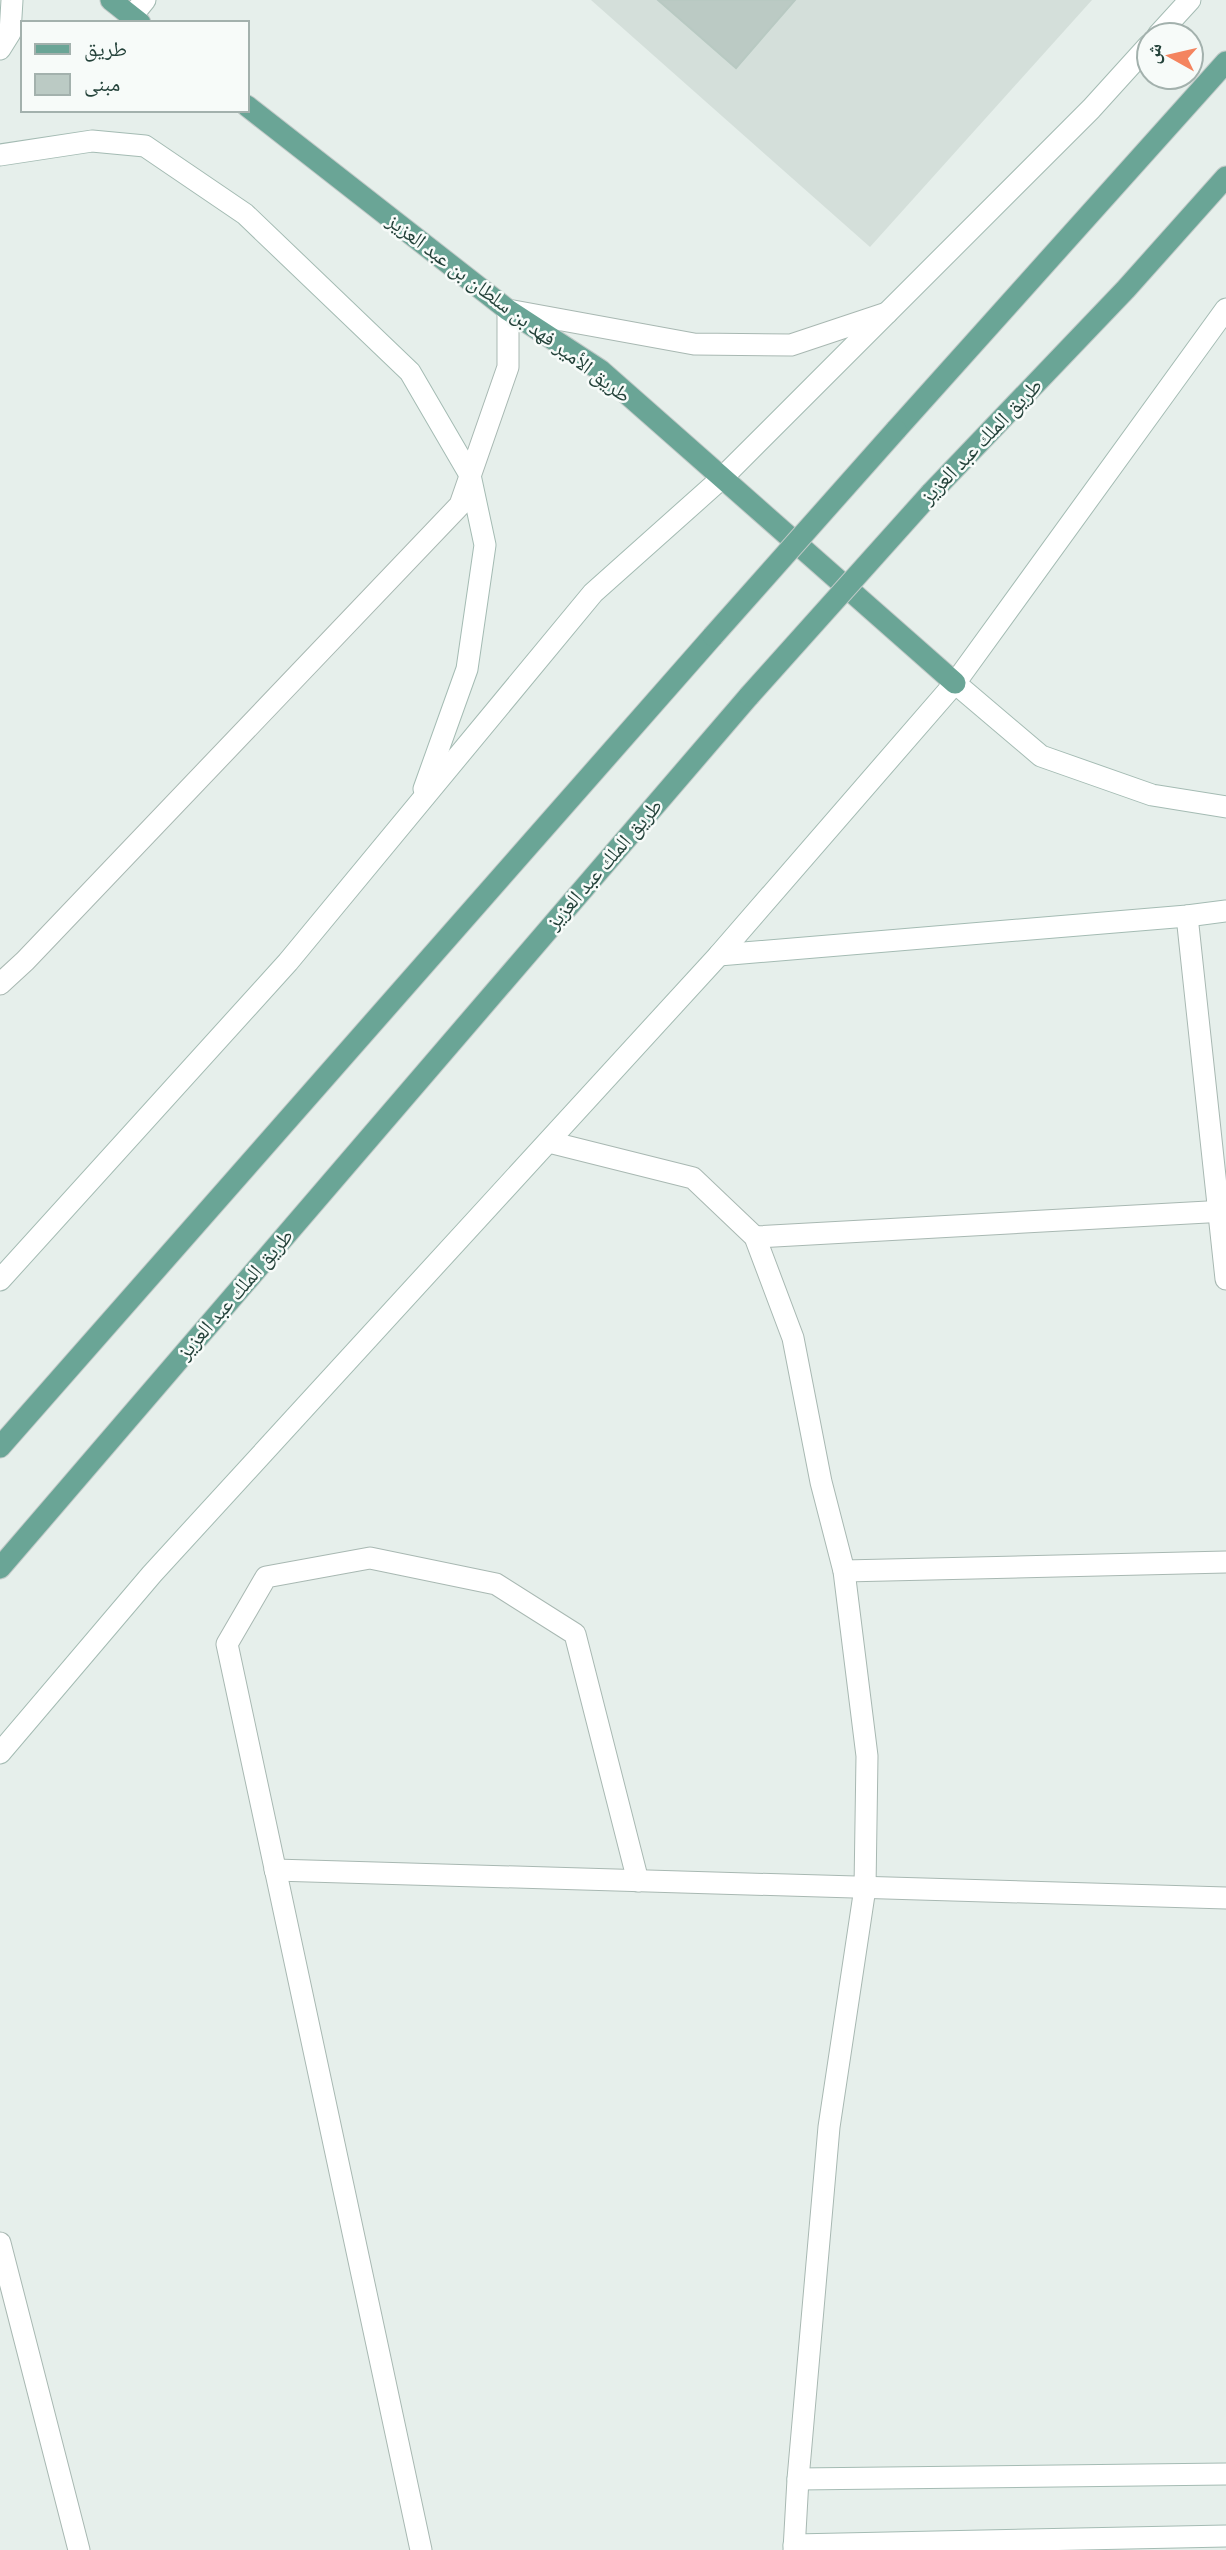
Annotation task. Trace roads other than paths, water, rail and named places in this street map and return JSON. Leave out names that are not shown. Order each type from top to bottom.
[{"type":"main road","points":[[111,0],[139,13]]},
{"type":"main road","points":[[0,1447],[713,636],[1226,62]]},
{"type":"main road","name":"طريق الأمير فهد بن سلطان بن عبد العزيز","points":[[248,107],[508,310],[600,370],[955,682]]},
{"type":"main road","name":"طريق الملك عبد العزيز","points":[[0,1568],[749,696],[931,493],[1126,289],[1226,177]]},
{"type":"street","points":[[0,50],[10,33],[12,0]]},
{"type":"street","points":[[1171,21],[1190,0]]},
{"type":"street","points":[[0,1280],[288,962],[593,593],[723,477],[1091,109],[1135,60]]},
{"type":"street","points":[[0,155],[92,141],[145,146],[246,214],[410,372],[470,475],[485,545],[467,669],[418,804]]},
{"type":"street","points":[[0,1754],[152,1574],[719,955],[955,682],[1226,309]]},
{"type":"street","points":[[0,984],[26,961],[460,505],[508,367],[508,310],[694,344],[790,345],[887,313]]},
{"type":"street","points":[[955,682],[1041,756],[1152,795],[1226,807]]},
{"type":"street","points":[[719,955],[1226,911]]},
{"type":"street","points":[[1186,916],[1222,1211],[1226,1279]]},
{"type":"street","points":[[549,1142],[693,1178],[755,1237],[793,1338],[821,1482],[844,1571],[867,1756],[865,1888],[829,2127],[794,2547],[1226,2536]]},
{"type":"street","points":[[755,1237],[1222,1211]]},
{"type":"street","points":[[421,2550],[226,1644],[266,1577],[370,1558],[496,1584],[575,1634],[638,1881]]},
{"type":"street","points":[[844,1571],[1226,1562]]},
{"type":"street","points":[[275,1870],[1226,1898]]},
{"type":"street","points":[[0,2243],[79,2550]]},
{"type":"street","points":[[798,2479],[1226,2474]]}]
